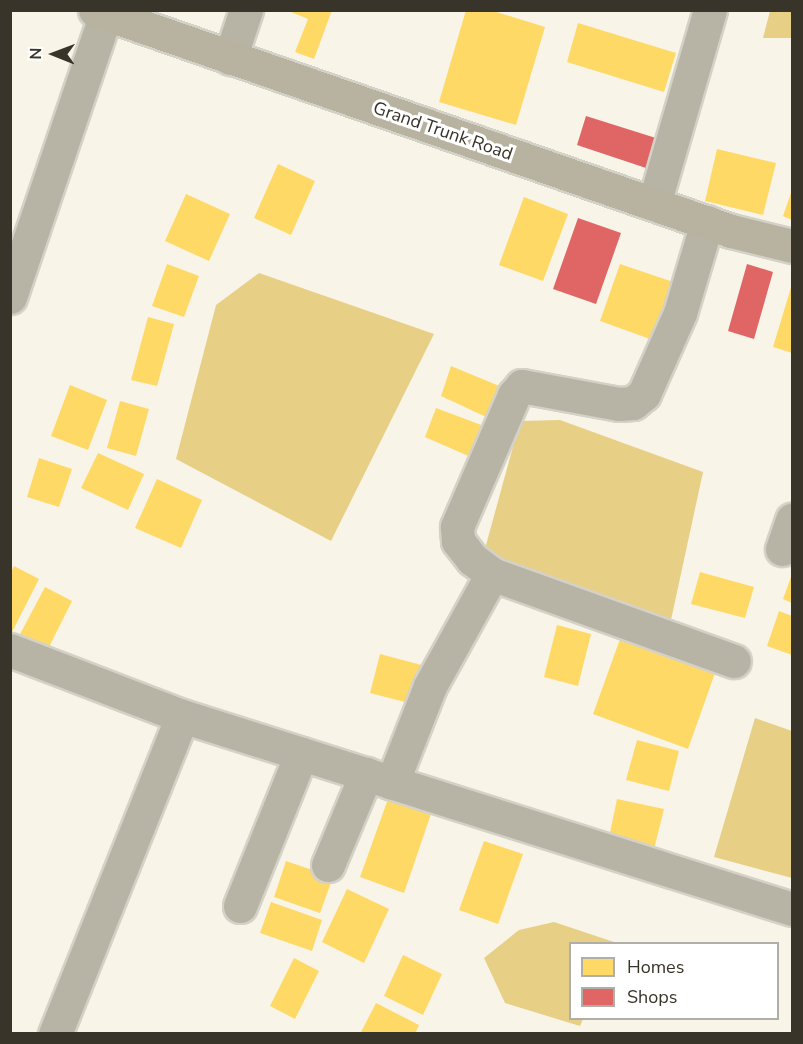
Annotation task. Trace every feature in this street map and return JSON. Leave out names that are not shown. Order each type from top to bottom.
[{"type":"main road","name":"Grand Trunk Road","points":[[101,12],[707,222],[792,246]]},
{"type":"street","points":[[231,58],[246,10]]},
{"type":"street","points":[[654,204],[710,10]]},
{"type":"street","points":[[10,297],[101,12]]},
{"type":"street","points":[[707,222],[680,313],[644,394],[633,403],[619,404],[537,386],[522,386],[514,394],[457,527],[458,541],[472,559],[492,574],[734,661]]},
{"type":"street","points":[[328,866],[379,779],[492,574]]},
{"type":"street","points":[[10,650],[182,716],[792,909]]},
{"type":"street","points":[[55,1034],[182,716]]},
{"type":"street","points":[[240,906],[301,754]]},
{"type":"shaded area","points":[[770,11],[792,11],[792,38],[763,38]]},
{"type":"shaded area","points":[[259,273],[434,334],[331,541],[176,459],[216,305]]},
{"type":"shaded area","points":[[560,420],[703,472],[671,620],[483,556],[520,421]]},
{"type":"shaded area","points":[[755,718],[792,731],[792,878],[714,857]]},
{"type":"shaded area","points":[[554,922],[614,942],[569,942],[569,1020],[583,1020],[580,1026],[505,1003],[484,958],[519,930]]},
{"type":"building: Homes","points":[[286,10],[332,10],[314,59],[295,52],[308,19]]},
{"type":"building: Homes","points":[[466,10],[490,10],[545,27],[516,125],[439,102]]},
{"type":"building: Homes","points":[[578,23],[676,53],[664,92],[567,62]]},
{"type":"building: Homes","points":[[717,149],[776,163],[763,215],[705,201]]},
{"type":"building: Homes","points":[[278,164],[315,181],[291,235],[254,218]]},
{"type":"building: Homes","points":[[792,190],[792,220],[783,216]]},
{"type":"building: Homes","points":[[186,194],[230,214],[209,261],[165,241]]},
{"type":"building: Homes","points":[[524,197],[568,214],[543,281],[499,265]]},
{"type":"building: Homes","points":[[167,264],[199,276],[184,317],[152,306]]},
{"type":"building: Homes","points":[[620,264],[685,286],[664,344],[600,321]]},
{"type":"building: Homes","points":[[792,284],[792,353],[773,347]]},
{"type":"building: Homes","points":[[148,317],[174,324],[157,386],[131,380]]},
{"type":"building: Homes","points":[[451,366],[509,390],[497,422],[441,396]]},
{"type":"building: Homes","points":[[70,385],[107,400],[88,450],[51,436]]},
{"type":"building: Homes","points":[[120,401],[149,409],[136,456],[107,448]]},
{"type":"building: Homes","points":[[436,408],[484,426],[473,458],[425,437]]},
{"type":"building: Homes","points":[[98,453],[144,474],[128,510],[81,488]]},
{"type":"building: Homes","points":[[39,458],[72,469],[59,507],[27,497]]},
{"type":"building: Homes","points":[[157,479],[202,500],[181,548],[135,528]]},
{"type":"building: Homes","points":[[14,566],[39,579],[10,636],[10,574]]},
{"type":"building: Homes","points":[[700,572],[754,587],[745,618],[691,604]]},
{"type":"building: Homes","points":[[792,574],[792,603],[783,599]]},
{"type":"building: Homes","points":[[45,587],[72,601],[46,653],[18,638]]},
{"type":"building: Homes","points":[[779,611],[792,616],[792,655],[767,646]]},
{"type":"building: Homes","points":[[557,625],[591,634],[578,686],[544,677]]},
{"type":"building: Homes","points":[[620,639],[715,673],[688,749],[593,714]]},
{"type":"building: Homes","points":[[380,654],[429,667],[420,706],[370,693]]},
{"type":"building: Homes","points":[[637,740],[679,751],[669,791],[626,780]]},
{"type":"building: Homes","points":[[388,799],[431,814],[404,893],[360,877]]},
{"type":"building: Homes","points":[[617,799],[664,809],[653,853],[608,842]]},
{"type":"building: Homes","points":[[484,841],[523,854],[498,924],[459,910]]},
{"type":"building: Homes","points":[[286,861],[333,877],[320,913],[274,897]]},
{"type":"building: Homes","points":[[347,889],[389,909],[364,963],[322,942]]},
{"type":"building: Homes","points":[[271,902],[322,920],[312,951],[260,933]]},
{"type":"building: Homes","points":[[403,955],[442,974],[423,1015],[384,996]]},
{"type":"building: Homes","points":[[294,958],[319,971],[295,1019],[270,1006]]},
{"type":"building: Homes","points":[[376,1003],[419,1025],[415,1034],[360,1034]]},
{"type":"building: Shops","points":[[586,116],[659,139],[649,169],[577,145]]},
{"type":"building: Shops","points":[[578,218],[621,233],[596,304],[553,289]]},
{"type":"building: Shops","points":[[747,264],[773,272],[754,339],[728,331]]}]
